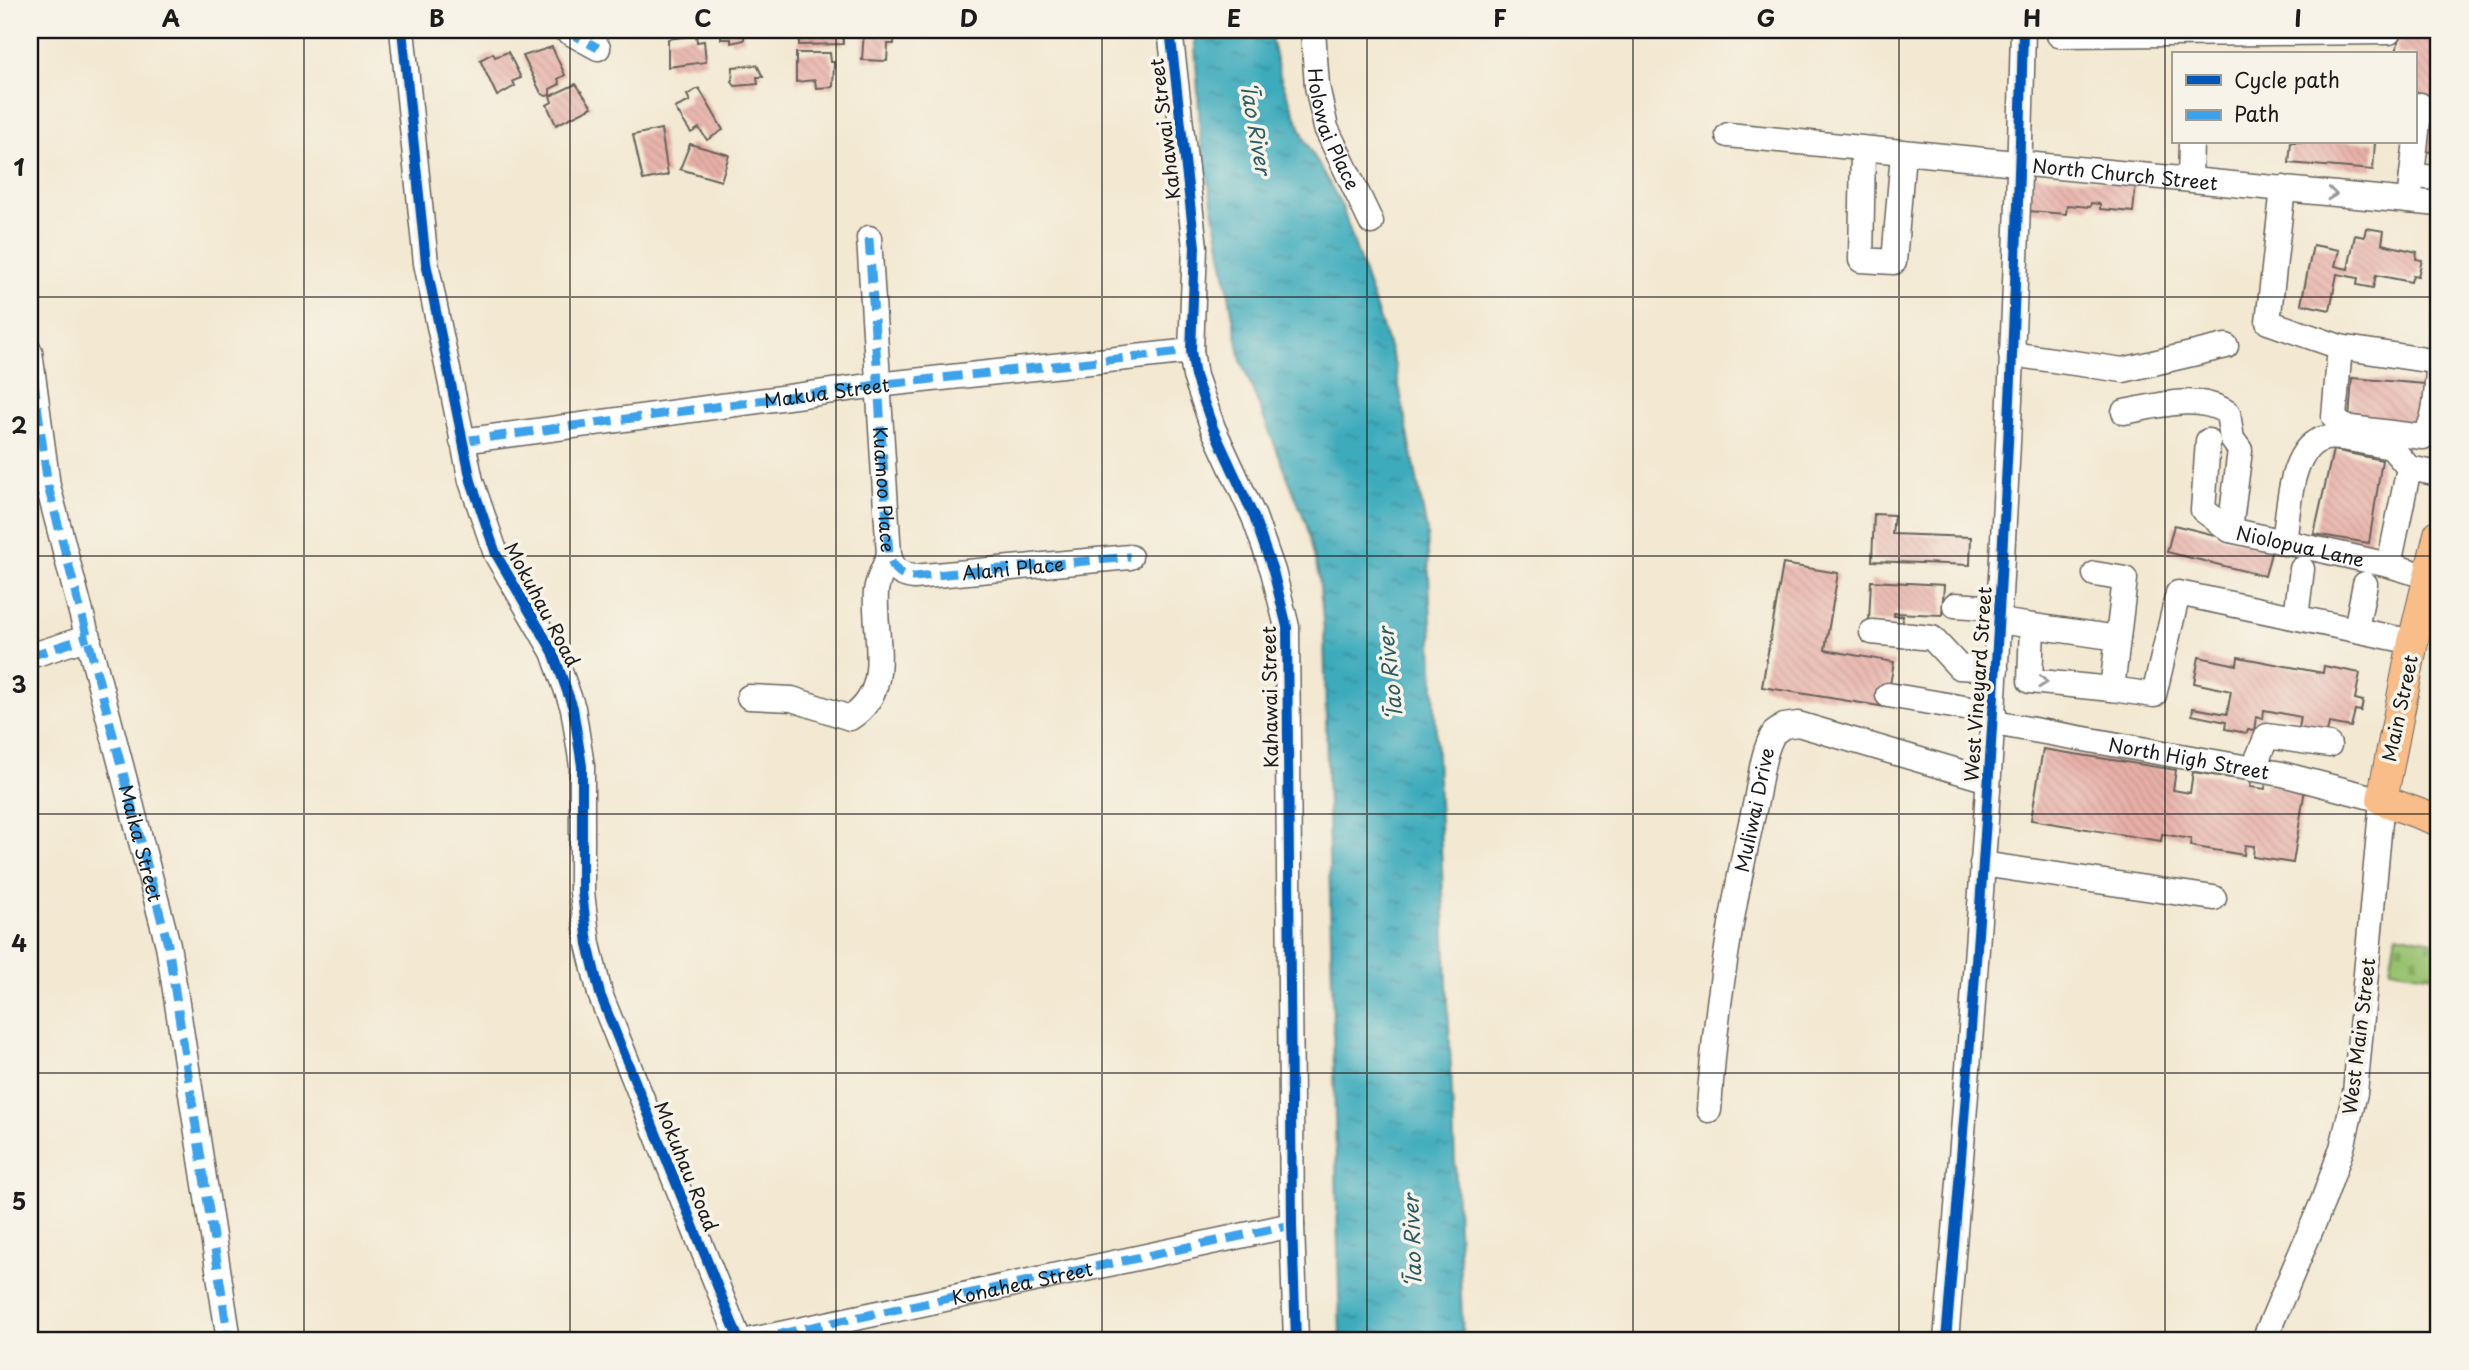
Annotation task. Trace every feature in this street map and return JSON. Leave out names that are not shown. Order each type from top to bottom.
[{"type":"main road","name":"Main Street","points":[[2382,800],[2413,642],[2435,578],[2439,534]]},
{"type":"main road","points":[[2382,800],[2439,821]]},
{"type":"street","name":"Mokuhau Road","points":[[402,30],[426,263],[462,442],[482,518],[496,554],[553,652],[573,708],[582,766],[582,892],[588,944],[600,994],[739,1340]]},
{"type":"street","points":[[565,30],[598,48]]},
{"type":"street","name":"Kahawai Street","points":[[1171,30],[1195,247],[1191,351],[1195,376],[1213,428],[1258,528],[1287,627],[1292,1225],[1296,1340]]},
{"type":"street","name":"Holowai Place","points":[[1313,30],[1317,86],[1326,128],[1371,222]]},
{"type":"street","name":"West Vineyard Street","points":[[1946,1340],[1994,718],[2021,164],[2024,30]]},
{"type":"street","points":[[2059,30],[2059,35],[2389,30]]},
{"type":"street","points":[[2416,140],[2420,105]]},
{"type":"street","name":"North Church Street","points":[[1728,135],[2439,204]]},
{"type":"street","points":[[2189,179],[2191,144]]},
{"type":"street","points":[[2409,201],[2416,144]]},
{"type":"street","points":[[1863,150],[1861,260],[1894,262],[1903,153]]},
{"type":"street","points":[[2412,176],[2439,178]]},
{"type":"street","points":[[2283,188],[2268,322],[2340,347],[2439,362],[2432,414],[2428,431],[2423,437],[2343,427],[2334,417],[2340,347]]},
{"type":"street","name":"Kuamoo Place","points":[[869,238],[877,385],[893,562]]},
{"type":"street","points":[[2011,354],[2123,370],[2226,346]]},
{"type":"street","name":"Makua Street","points":[[462,442],[877,385],[1191,351]]},
{"type":"street","name":"Maika Street","points":[[30,352],[48,486],[168,945],[229,1340]]},
{"type":"street","points":[[2124,412],[2176,402],[2216,405],[2228,413],[2232,439],[2240,450],[2230,530]]},
{"type":"street","points":[[2284,543],[2297,460],[2306,449],[2326,438],[2391,447],[2409,468],[2439,474]]},
{"type":"street","name":"Niolopua Lane","points":[[2208,440],[2203,510],[2230,530],[2389,565],[2435,578]]},
{"type":"street","points":[[2389,565],[2409,468]]},
{"type":"street","name":"Alani Place","points":[[893,562],[914,577],[1130,557]]},
{"type":"street","points":[[749,697],[792,698],[849,718],[866,708],[878,665],[880,643],[876,589],[893,562]]},
{"type":"street","points":[[2296,617],[2302,569]]},
{"type":"street","points":[[2095,574],[2125,579],[2112,689]]},
{"type":"street","points":[[2356,629],[2365,584]]},
{"type":"street","points":[[2032,626],[2029,681],[2154,695],[2178,593],[2413,642]]},
{"type":"street","points":[[1955,606],[1999,614],[2032,626],[2118,638]]},
{"type":"street","points":[[1872,632],[1932,638],[1959,667],[1996,669]]},
{"type":"street","points":[[30,656],[89,637]]},
{"type":"street","name":"North High Street","points":[[1888,695],[2253,769],[2382,800]]},
{"type":"street","name":"Muliwai Drive","points":[[1709,1110],[1713,1041],[1723,968],[1744,852],[1774,733],[1784,726],[1798,724],[1988,780]]},
{"type":"street","points":[[2253,769],[2267,736],[2329,745]]},
{"type":"street","name":"West Main Street","points":[[2264,1340],[2342,1148],[2354,1093],[2382,800]]},
{"type":"street","points":[[1982,864],[2214,898]]},
{"type":"street","name":"Konahea Street","points":[[752,1340],[1292,1225]]},
{"type":"green space","points":[[2396,934],[2439,942],[2439,977],[2390,969]]},
{"type":"water","name":"ʻĪao River","points":[[1194,30],[1269,30],[1280,76],[1306,142],[1341,204],[1395,365],[1427,531],[1463,1340],[1340,1340],[1324,632],[1319,577],[1306,523],[1241,361],[1201,141]]},
{"type":"building","points":[[721,30],[744,30],[744,40],[731,43],[731,39],[721,39]]},
{"type":"building","points":[[799,30],[843,30],[843,44],[799,45]]},
{"type":"building","points":[[864,30],[895,31],[894,44],[888,44],[887,61],[862,60]]},
{"type":"building","points":[[2400,30],[2439,30],[2439,154],[2422,150],[2434,99],[2416,91],[2416,52],[2396,52]]},
{"type":"building","points":[[696,35],[697,42],[704,41],[706,62],[668,67],[668,39]]},
{"type":"building","points":[[552,47],[565,75],[558,79],[560,84],[550,89],[550,95],[546,96],[541,93],[523,56]]},
{"type":"building","points":[[508,52],[521,78],[513,81],[515,86],[497,96],[480,60],[493,53],[495,57]]},
{"type":"building","points":[[796,53],[830,53],[831,62],[834,62],[833,87],[816,88],[815,80],[796,82]]},
{"type":"building","points":[[757,65],[763,77],[757,77],[758,84],[735,86],[732,82],[733,67]]},
{"type":"building","points":[[576,84],[592,107],[556,125],[547,105],[552,102],[550,96]]},
{"type":"building","points":[[699,88],[723,130],[707,140],[699,128],[691,133],[675,108],[690,101],[687,95]]},
{"type":"building","points":[[661,129],[668,175],[643,180],[633,135]]},
{"type":"building","points":[[690,144],[729,155],[721,181],[680,169]]},
{"type":"building","points":[[2291,144],[2375,144],[2373,170],[2289,163]]},
{"type":"building","points":[[2032,175],[2136,183],[2133,212],[2100,209],[2100,204],[2091,203],[2090,207],[2067,205],[2066,214],[2028,211]]},
{"type":"building","points":[[2366,228],[2384,231],[2382,244],[2417,252],[2416,259],[2422,260],[2418,276],[2413,275],[2411,282],[2376,275],[2373,288],[2357,285],[2358,278],[2337,274],[2330,310],[2301,304],[2313,245],[2339,250],[2335,266],[2348,269],[2355,235],[2364,237]]},
{"type":"building","points":[[2352,378],[2425,384],[2421,427],[2349,420]]},
{"type":"building","points":[[2333,450],[2382,460],[2369,543],[2314,534]]},
{"type":"building","points":[[1874,514],[1894,515],[1892,534],[1971,537],[1970,565],[1872,561]]},
{"type":"building","points":[[2174,525],[2272,549],[2265,576],[2167,552]]},
{"type":"building","points":[[1783,564],[1838,573],[1825,650],[1894,662],[1886,707],[1762,687]]},
{"type":"building","points":[[1871,581],[1944,585],[1942,615],[1894,613],[1894,616],[1903,616],[1902,623],[1869,621]]},
{"type":"building","points":[[2199,657],[2237,665],[2238,657],[2323,673],[2324,666],[2360,673],[2355,699],[2363,701],[2361,711],[2355,710],[2351,727],[2329,723],[2326,738],[2298,733],[2301,717],[2264,710],[2263,719],[2256,717],[2254,731],[2248,730],[2247,733],[2225,729],[2226,722],[2192,715],[2193,708],[2227,714],[2231,691],[2194,683]]},
{"type":"building","points":[[2043,749],[2176,770],[2173,790],[2190,793],[2193,772],[2251,781],[2250,787],[2265,789],[2266,782],[2305,789],[2293,863],[2253,857],[2254,846],[2245,845],[2244,855],[2190,846],[2191,839],[2162,834],[2161,841],[2031,820]]},
{"type":"marked path","points":[[565,30],[598,48]]},
{"type":"marked path","points":[[869,238],[889,555],[892,564],[901,573],[914,577],[1130,557]]},
{"type":"marked path","points":[[462,441],[877,385],[1191,351]]},
{"type":"marked path","points":[[30,352],[48,486],[168,945],[229,1340]]},
{"type":"marked path","points":[[30,656],[89,637]]},
{"type":"marked path","points":[[752,1340],[1292,1225]]},
{"type":"cycle path","points":[[402,30],[426,263],[471,481],[496,554],[553,652],[573,708],[582,766],[582,892],[588,944],[600,994],[739,1340]]},
{"type":"cycle path","points":[[1170,30],[1195,247],[1191,351],[1195,376],[1213,428],[1254,517],[1273,571],[1287,627],[1292,1225],[1296,1340]]},
{"type":"cycle path","points":[[1946,1340],[1995,685],[2012,358],[2023,30]]}]
